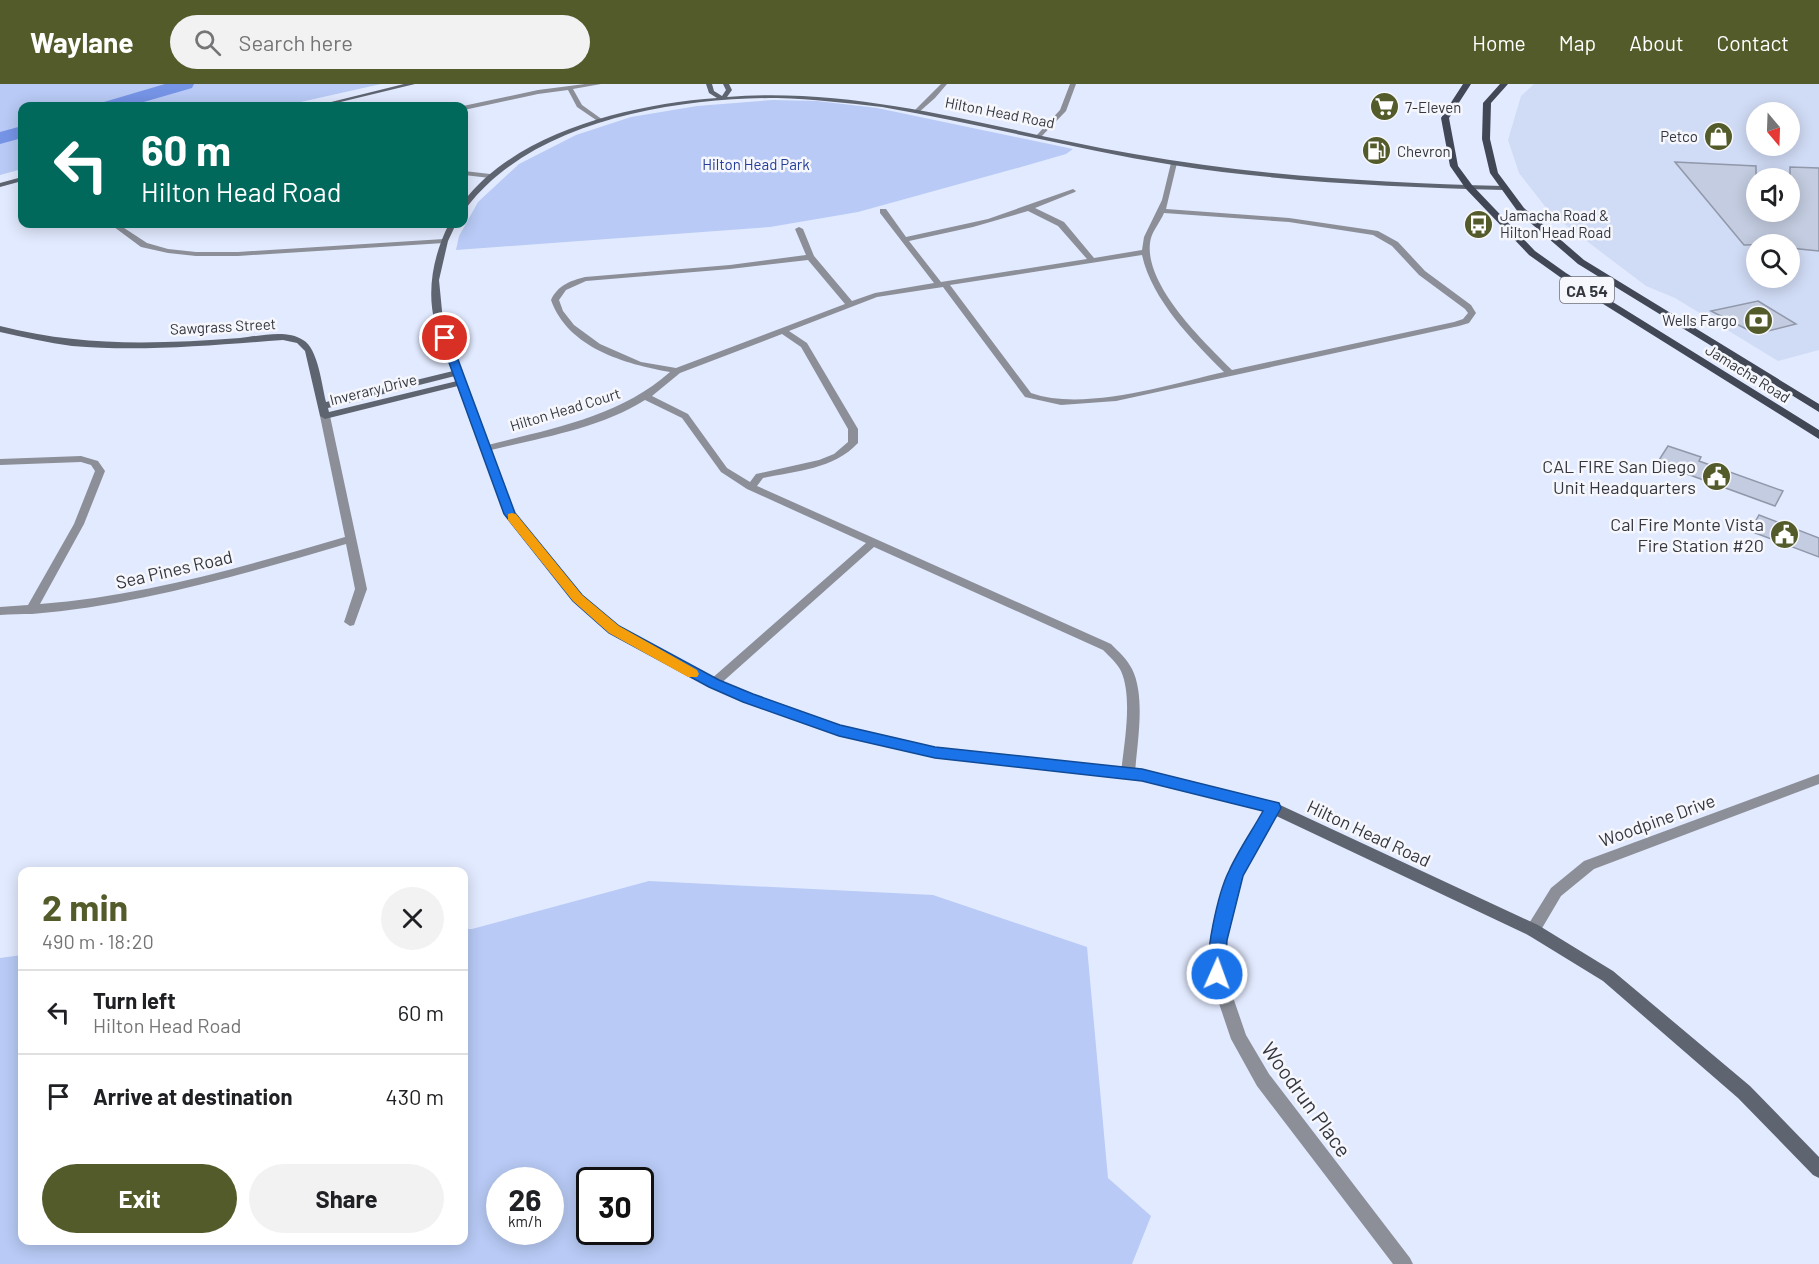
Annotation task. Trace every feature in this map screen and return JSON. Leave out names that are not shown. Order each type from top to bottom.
[{"type":"main road","name":"Jamacha Road","points":[[1467,84],[1444,118],[1454,166],[1469,187],[1532,253],[1563,275],[1819,435]]},
{"type":"main road","name":"Jamacha Road","points":[[1504,84],[1487,103],[1486,139],[1494,173],[1521,210],[1581,262],[1819,409]]},
{"type":"street","points":[[335,102],[412,84]]},
{"type":"street","points":[[468,107],[598,84]]},
{"type":"street","points":[[709,84],[711,92],[723,99],[729,90],[726,84]]},
{"type":"street","points":[[916,112],[944,84]]},
{"type":"street","points":[[1038,137],[1063,111],[1073,84]]},
{"type":"street","points":[[570,88],[579,106],[601,121]]},
{"type":"street","name":"Hilton Head Road","points":[[468,201],[490,176],[540,144],[601,121],[660,108],[723,99],[819,98],[916,112],[1174,163],[1360,183],[1504,188]]},
{"type":"street","points":[[1174,163],[1162,211],[1146,241],[1146,252],[1154,279],[1192,335],[1231,374]]},
{"type":"street","points":[[468,173],[490,176]]},
{"type":"street","points":[[0,185],[18,180]]},
{"type":"street","points":[[906,239],[987,223],[1031,209],[1073,191]]},
{"type":"street","points":[[1031,209],[1061,224],[1093,261]]},
{"type":"street","points":[[884,211],[1028,395],[1041,401],[1079,403],[1116,398],[1456,324],[1466,321],[1472,314],[1468,307],[1422,273],[1395,244],[1375,233],[1289,220],[1162,211]]},
{"type":"street","points":[[120,228],[144,244],[168,251],[196,255],[444,241]]},
{"type":"street","name":"Hilton Head Road","points":[[450,228],[444,241],[435,280],[438,321],[461,377],[510,514],[578,598],[614,629],[714,683],[748,698],[839,730],[935,753],[1128,773],[1273,808],[1533,930],[1608,976],[1744,1092],[1819,1169]]},
{"type":"street","points":[[799,229],[810,257],[851,305]]},
{"type":"street","points":[[810,257],[730,267],[585,279],[567,285],[558,292],[555,300],[559,311],[571,327],[597,346],[639,364],[677,371],[874,295],[1146,252]]},
{"type":"street","name":"Sawgrass Street","points":[[0,329],[50,341],[96,345],[139,345],[283,337],[300,341],[309,350],[361,589],[350,622]]},
{"type":"street","points":[[751,487],[760,476],[822,462],[837,456],[853,442],[853,429],[804,345],[783,331]]},
{"type":"street","name":"Hilton Head Court","points":[[486,448],[614,413],[647,396],[677,371]]},
{"type":"street","name":"Inverary Drive","points":[[324,411],[461,377]]},
{"type":"street","points":[[647,396],[686,416],[724,470],[751,487],[1107,647],[1124,663],[1130,675],[1132,697],[1128,773]]},
{"type":"street","points":[[0,462],[81,459],[94,463],[100,471],[79,524],[31,610]]},
{"type":"street","name":"Sea Pines Road","points":[[0,611],[31,610],[108,601],[213,579],[351,539]]},
{"type":"street","points":[[714,683],[874,541]]},
{"type":"street","name":"Woodpine Drive","points":[[1533,930],[1556,892],[1589,865],[1816,784]]},
{"type":"street","name":"Woodrun Place","points":[[1273,808],[1235,874],[1218,940],[1217,974],[1239,1039],[1263,1080],[1404,1264]]},
{"type":"shaded area","points":[[1534,84],[1819,84],[1819,350],[1778,361],[1675,298],[1646,286],[1551,214],[1519,173],[1508,140],[1521,96]]},
{"type":"green space","points":[[0,84],[381,84],[301,102],[18,102],[18,170],[0,175]]},
{"type":"green space","name":"Hilton Head Park","points":[[773,100],[817,101],[877,108],[1073,149],[1066,154],[858,212],[770,227],[456,250],[459,236],[463,228],[468,228],[468,220],[478,202],[519,164],[576,135],[631,117],[697,106]]},
{"type":"green space","points":[[649,881],[933,895],[1087,947],[1108,1178],[1151,1216],[1132,1264],[0,1264],[0,958],[18,956],[18,1245],[468,1245],[468,929]]},
{"type":"building","points":[[1675,162],[1756,166],[1756,168],[1746,168],[1746,222],[1800,222],[1800,168],[1790,167],[1819,168],[1819,251],[1800,249],[1800,234],[1746,234],[1746,245]]},
{"type":"building","name":"Wells Fargo","points":[[1758,301],[1796,324],[1756,334],[1711,311]]},
{"type":"building","name":"CAL FIRE San Diego Unit Headquarters","points":[[1668,446],[1701,457],[1699,461],[1783,491],[1775,506],[1657,463]]},
{"type":"building","name":"Cal Fire Monte Vista Fire Station #20","points":[[1759,515],[1819,538],[1819,557],[1750,531]]},
{"type":"waterway","points":[[124,102],[185,84]]},
{"type":"waterway","points":[[0,138],[18,133]]},
{"type":"slow traffic","points":[[512,517],[578,598],[614,629],[692,674]]},
{"type":"place","name":"7-Eleven","points":[[1384,107]]},
{"type":"place","name":"Petco","points":[[1719,136]]},
{"type":"place","name":"Chevron","points":[[1376,151]]},
{"type":"place","name":"Jamacha Road & Hilton Head Road","points":[[1479,224]]},
{"type":"place","name":"Wells Fargo","points":[[1758,320]]},
{"type":"place","name":"CAL FIRE San Diego Unit Headquarters","points":[[1717,476]]},
{"type":"place","name":"Cal Fire Monte Vista Fire Station #20","points":[[1785,534]]},
{"type":"route","points":[[445,338],[510,514],[578,598],[614,629],[691,673],[748,698],[839,730],[935,753],[1142,775],[1273,808],[1235,874],[1218,940],[1217,974]]}]
